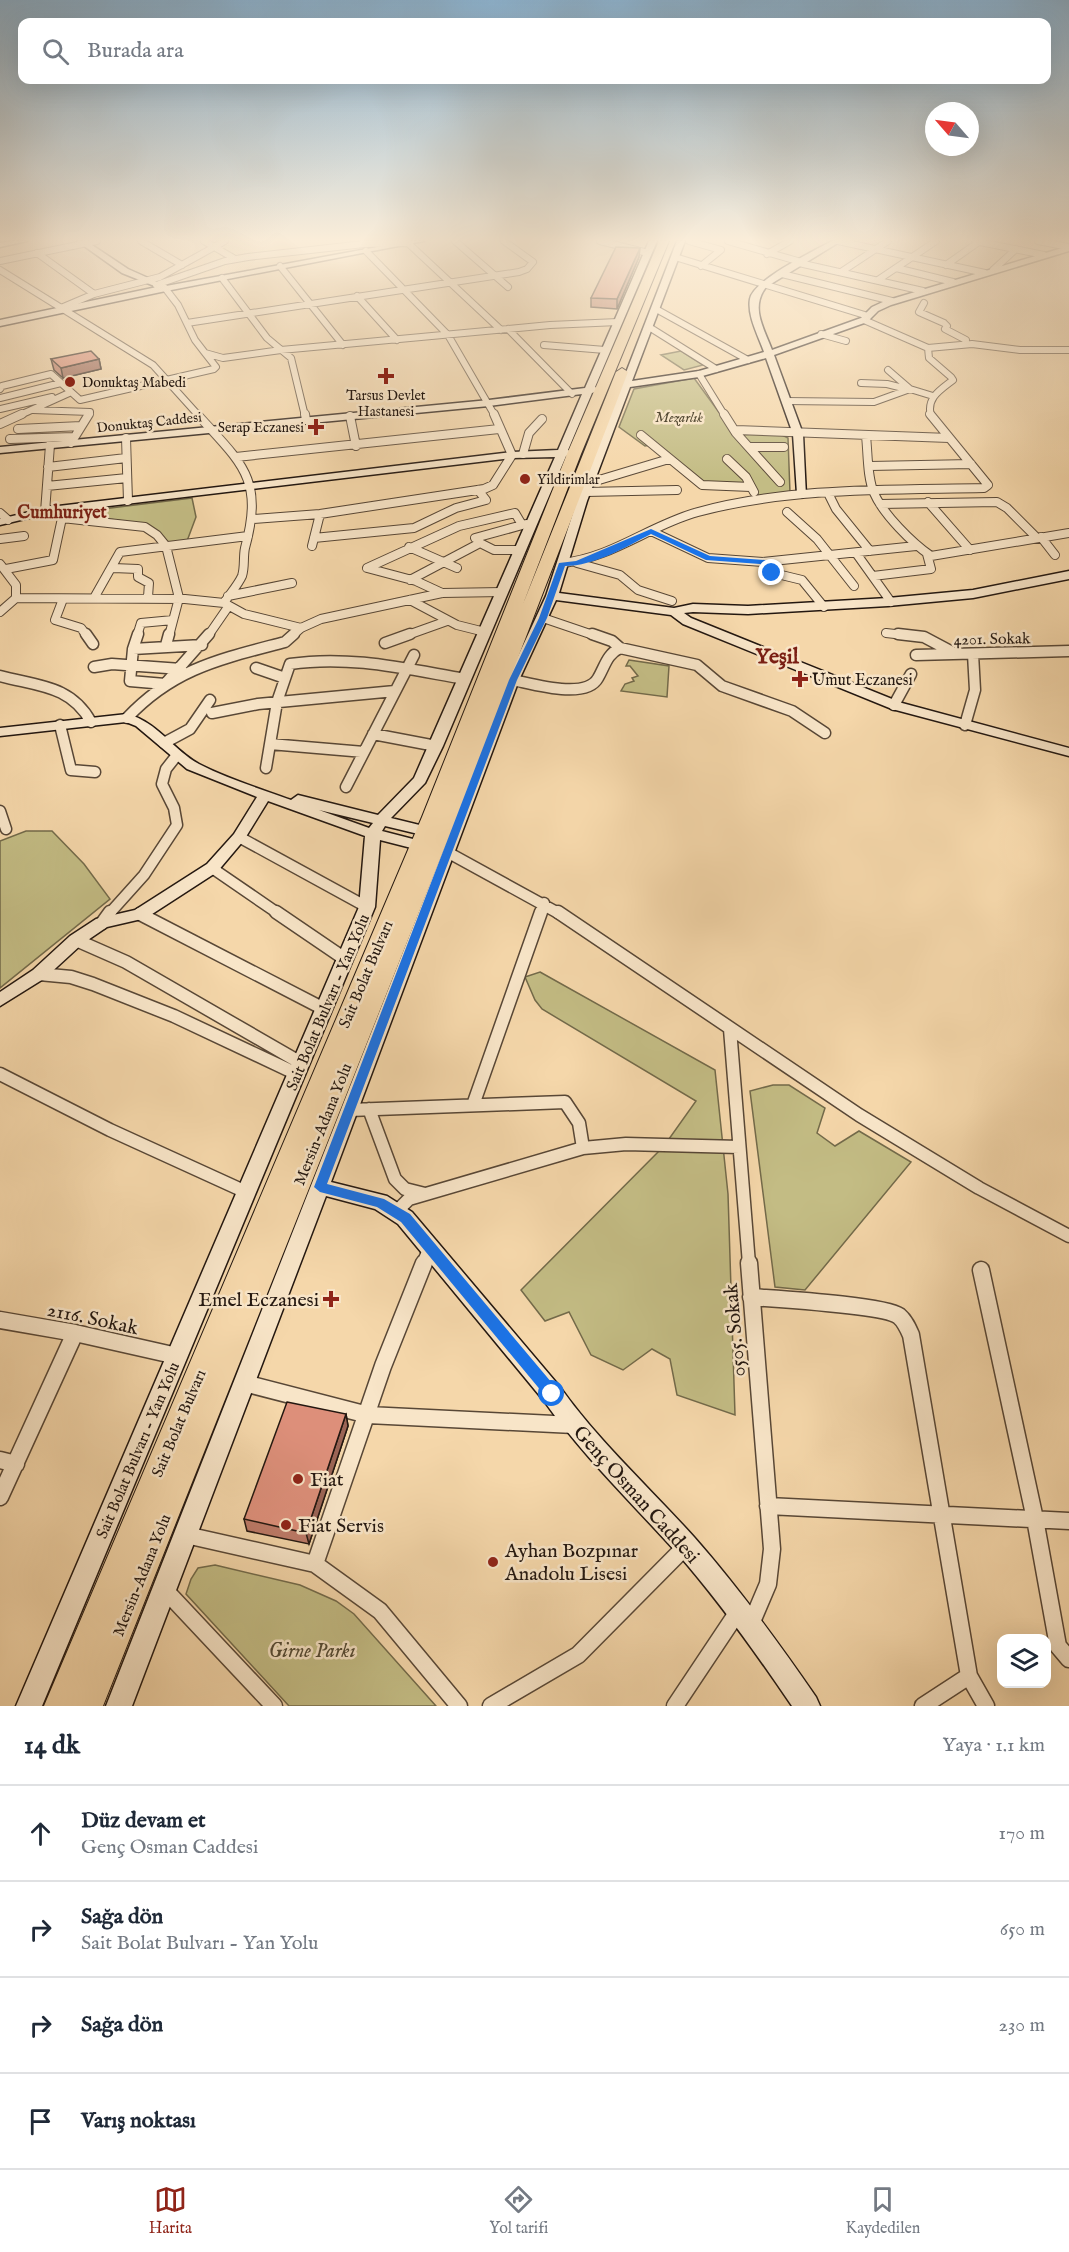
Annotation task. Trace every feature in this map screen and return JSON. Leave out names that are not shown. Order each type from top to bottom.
[{"type":"highway","name":"Mersin-Adana Yolu","points":[[87,1706],[437,841],[601,389],[633,321]]},
{"type":"highway","name":"Sait Bolat Bulvarı","points":[[60,1706],[437,841],[568,454],[601,389]]},
{"type":"street","points":[[81,321],[153,365],[165,381],[236,457],[252,487],[253,519],[243,555],[242,575],[202,645],[181,669],[146,698],[127,718]]},
{"type":"street","points":[[71,411],[80,400],[214,369],[216,367],[187,323],[202,321]]},
{"type":"street","points":[[254,321],[267,338],[291,358],[306,420]]},
{"type":"street","points":[[324,321],[343,345]]},
{"type":"street","points":[[379,321],[397,340]]},
{"type":"street","points":[[434,321],[448,335],[489,403],[499,429],[517,454]]},
{"type":"street","points":[[493,321],[504,330],[601,389]]},
{"type":"street","points":[[119,1706],[320,1187],[360,1110],[437,841],[552,596],[587,488],[605,350],[618,321],[281,350],[223,358],[205,353]]},
{"type":"street","points":[[601,389],[651,321]]},
{"type":"street","points":[[677,321],[748,360]]},
{"type":"street","points":[[757,321],[798,434],[802,494]]},
{"type":"street","name":"Donuktaş Caddesi","points":[[0,450],[50,445],[73,440],[126,438],[489,403],[601,389],[699,374],[768,354],[859,321]]},
{"type":"street","points":[[871,321],[928,348],[965,344],[1020,350],[1069,350]]},
{"type":"street","points":[[942,321],[947,326],[945,329],[966,340],[965,344]]},
{"type":"street","points":[[649,327],[717,369]]},
{"type":"street","points":[[821,334],[846,341]]},
{"type":"street","points":[[544,345],[605,350]]},
{"type":"street","points":[[577,563],[623,545],[674,519],[760,500],[802,494],[984,488],[988,485],[930,415],[928,407],[933,396],[953,380],[929,358],[928,348]]},
{"type":"street","points":[[888,370],[910,389]]},
{"type":"street","points":[[0,389],[2,386],[51,374],[69,393],[80,400]]},
{"type":"street","points":[[699,374],[736,430],[780,482]]},
{"type":"street","points":[[0,398],[61,383]]},
{"type":"street","points":[[861,383],[887,384],[933,396]]},
{"type":"street","points":[[786,401],[874,402],[910,389]]},
{"type":"street","points":[[0,409],[69,393]]},
{"type":"street","points":[[0,424],[69,393]]},
{"type":"street","points":[[10,439],[73,440],[90,412],[33,410]]},
{"type":"street","points":[[350,416],[356,446]]},
{"type":"street","points":[[253,519],[320,514],[478,490],[493,485],[517,454],[529,433],[542,419]]},
{"type":"street","points":[[18,429],[81,426]]},
{"type":"street","points":[[236,457],[499,429]]},
{"type":"street","points":[[736,430],[949,438]]},
{"type":"street","points":[[641,435],[702,485],[752,487]]},
{"type":"street","points":[[866,436],[873,491],[880,504],[916,546],[927,554],[941,556],[1069,533]]},
{"type":"street","points":[[126,438],[128,501]]},
{"type":"street","points":[[48,511],[50,445]]},
{"type":"street","points":[[750,447],[784,447]]},
{"type":"street","points":[[2,518],[517,454],[568,454]]},
{"type":"street","points":[[378,826],[420,780],[520,550],[526,524],[568,454]]},
{"type":"street","points":[[48,467],[126,458]]},
{"type":"street","points":[[587,488],[669,459]]},
{"type":"street","points":[[727,459],[746,477],[760,500]]},
{"type":"street","points":[[870,466],[971,464]]},
{"type":"street","points":[[47,486],[128,478]]},
{"type":"street","points":[[587,488],[677,490]]},
{"type":"street","points":[[320,514],[313,542],[414,528],[442,515],[486,500],[478,490]]},
{"type":"street","points":[[828,493],[836,509],[870,551]]},
{"type":"street","points":[[928,502],[970,550]]},
{"type":"street","points":[[880,504],[997,502],[1007,508],[1055,555]]},
{"type":"street","points":[[48,511],[62,518],[145,527],[166,546],[178,598],[166,645]]},
{"type":"street","points":[[442,593],[410,580],[367,568],[459,526],[515,513],[526,524]]},
{"type":"street","points":[[787,513],[817,539],[854,586]]},
{"type":"street","points":[[442,515],[477,541],[494,550],[520,550]]},
{"type":"street","points":[[16,598],[16,585],[3,567],[53,560],[62,518]]},
{"type":"street","points":[[410,580],[477,541],[526,524]]},
{"type":"street","points":[[651,531],[708,558],[763,562],[916,546]]},
{"type":"street","points":[[0,539],[24,536]]},
{"type":"street","points":[[94,598],[120,552],[248,536]]},
{"type":"street","points":[[409,547],[457,568]]},
{"type":"street","points":[[856,553],[891,602]]},
{"type":"street","points":[[873,576],[931,569],[927,554]]},
{"type":"street","points":[[763,562],[769,573],[794,576],[808,582],[824,607]]},
{"type":"street","points":[[562,563],[577,563],[620,575],[638,590],[673,607],[687,621],[894,705],[1069,752]]},
{"type":"street","points":[[113,568],[138,569],[138,577],[149,583],[148,597]]},
{"type":"street","points":[[552,596],[693,608],[748,610],[824,607],[973,594],[1069,575]]},
{"type":"street","points":[[0,612],[16,598],[148,597],[227,602],[292,583]]},
{"type":"street","points":[[173,620],[141,623],[134,649],[130,681],[165,684],[188,671],[285,642],[301,628],[321,619],[442,593],[502,592]]},
{"type":"street","points":[[63,599],[56,620],[81,628],[93,644]]},
{"type":"street","points":[[410,600],[447,621],[485,632]]},
{"type":"street","points":[[227,602],[244,614],[301,628]]},
{"type":"street","points":[[543,618],[612,641],[620,648],[697,665],[722,686],[792,711],[825,733]]},
{"type":"street","points":[[385,643],[447,621]]},
{"type":"street","points":[[886,633],[932,640],[957,654]]},
{"type":"street","points":[[134,649],[166,645],[202,645]]},
{"type":"street","points":[[513,680],[582,690],[595,683],[609,656],[620,648]]},
{"type":"street","name":"4201. Sokak","points":[[916,655],[1069,651]]},
{"type":"street","points":[[965,725],[975,699],[977,680],[973,654]]},
{"type":"street","points":[[346,787],[414,655]]},
{"type":"street","points":[[266,768],[277,702],[290,664],[325,659],[362,660],[406,670],[465,679]]},
{"type":"street","points":[[94,667],[132,664],[181,669]]},
{"type":"street","points":[[256,668],[285,678]]},
{"type":"street","points":[[894,705],[911,674]]},
{"type":"street","points":[[0,676],[37,685],[78,702],[91,722]]},
{"type":"street","points":[[212,713],[277,702],[395,691]]},
{"type":"street","points":[[164,743],[190,729],[210,700]]},
{"type":"street","points":[[0,732],[127,718],[141,723],[177,755],[192,765],[222,780],[265,795],[437,841],[544,903],[859,1115],[979,1188],[1069,1236]]},
{"type":"street","points":[[60,725],[71,770],[95,772]]},
{"type":"street","points":[[373,734],[436,746]]},
{"type":"street","points":[[270,744],[364,752]]},
{"type":"street","points":[[102,923],[116,904],[144,875],[177,825],[174,808],[162,784],[166,769],[177,755]]},
{"type":"street","points":[[0,1000],[39,974],[76,940],[102,923],[140,914],[212,868],[239,837],[265,795]]},
{"type":"street","points":[[0,811],[6,829]]},
{"type":"street","name":"Sait Bolat Bulvarı - Yan Yolu","points":[[30,1706],[367,907],[378,826]]},
{"type":"street","points":[[239,837],[367,907]]},
{"type":"street","points":[[212,868],[345,959]]},
{"type":"street","points":[[473,1105],[544,903]]},
{"type":"street","points":[[140,914],[324,1009]]},
{"type":"street","points":[[76,940],[107,951],[140,968],[299,1068]]},
{"type":"street","points":[[39,974],[71,977],[93,984],[299,1068]]},
{"type":"street","name":"0505. Sokak","points":[[675,1706],[768,1584],[772,1549],[730,1029]]},
{"type":"street","points":[[0,1074],[110,1130],[246,1192]]},
{"type":"street","points":[[360,1110],[565,1102],[574,1111],[582,1129],[583,1148]]},
{"type":"street","points":[[360,1110],[395,1179],[405,1189],[426,1194]]},
{"type":"street","points":[[396,1212],[409,1199],[583,1148],[626,1144],[739,1147]]},
{"type":"street","name":"Genç Osman Caddesi","points":[[320,1187],[380,1202],[405,1218],[552,1394],[574,1425],[686,1546],[745,1617],[807,1706]]},
{"type":"street","points":[[315,1564],[407,1300],[430,1246]]},
{"type":"street","points":[[981,1270],[1035,1519],[1058,1646],[1069,1659]]},
{"type":"street","points":[[751,1297],[870,1308],[897,1314],[905,1322],[911,1335],[969,1676],[986,1706]]},
{"type":"street","name":"2116. Sokak","points":[[0,1320],[75,1333],[177,1356]]},
{"type":"street","points":[[0,1497],[75,1333]]},
{"type":"street","points":[[244,1383],[368,1415],[574,1425]]},
{"type":"street","points":[[0,1460],[16,1464]]},
{"type":"street","points":[[768,1506],[1069,1521]]},
{"type":"street","points":[[186,1535],[315,1564],[380,1611],[459,1706]]},
{"type":"street","points":[[491,1706],[578,1655],[686,1546]]},
{"type":"street","points":[[165,1589],[274,1706]]},
{"type":"street","points":[[923,1706],[969,1676]]},
{"type":"green space","points":[[681,351],[703,365],[684,370],[661,355]]},
{"type":"green space","name":"Mezarlık","points":[[694,378],[734,433],[782,435],[788,438],[790,493],[758,498],[747,484],[706,484],[656,444],[645,446],[619,427],[634,389]]},
{"type":"green space","points":[[192,498],[196,517],[187,541],[169,543],[159,534],[136,524],[111,519],[71,516],[70,513]]},
{"type":"green space","points":[[629,660],[669,666],[667,697],[621,691],[625,684],[634,681],[632,678],[638,676],[630,666],[626,666]]},
{"type":"green space","points":[[26,831],[52,831],[84,864],[110,899],[0,988],[0,841]]},
{"type":"green space","points":[[540,972],[715,1070],[728,1194],[735,1415],[677,1395],[670,1359],[652,1349],[623,1370],[591,1355],[569,1312],[545,1321],[521,1290],[664,1146],[696,1101],[542,1009],[535,1000],[525,977]]},
{"type":"green space","points":[[773,1085],[789,1085],[825,1108],[817,1133],[835,1146],[859,1131],[911,1162],[805,1290],[775,1287],[750,1091]]},
{"type":"green space","name":"Girne Parkı","points":[[215,1565],[300,1585],[336,1601],[354,1614],[436,1706],[289,1706],[186,1594],[198,1568]]},
{"type":"building","points":[[91,351],[99,359],[61,368],[51,359]]},
{"type":"building","name":"Fiat","points":[[287,1402],[346,1414],[306,1533],[244,1519]]},
{"type":"place","name":"Tarsus Devlet Hastanesi","points":[[386,376]]},
{"type":"place","name":"Donuktaş Mabedi","points":[[70,382]]},
{"type":"place","name":"Serap Eczanesi","points":[[316,427]]},
{"type":"place","name":"Yildirimlar","points":[[525,479]]},
{"type":"place","name":"Umut Eczanesi","points":[[800,679]]},
{"type":"place","name":"Emel Eczanesi","points":[[331,1299]]},
{"type":"place","name":"Fiat","points":[[298,1479]]},
{"type":"place","name":"Fiat Servis","points":[[286,1525]]},
{"type":"place","name":"Ayhan Bozpınar Anadolu Lisesi","points":[[493,1562]]},
{"type":"district","name":"Cumhuriyet","points":[[62,512]]},
{"type":"district","name":"Yeşil","points":[[777,655]]},
{"type":"route","points":[[552,1394],[405,1218],[380,1202],[320,1187],[513,680],[543,618],[562,563],[577,563],[651,531],[708,558],[763,562],[769,573],[772,573]]}]
